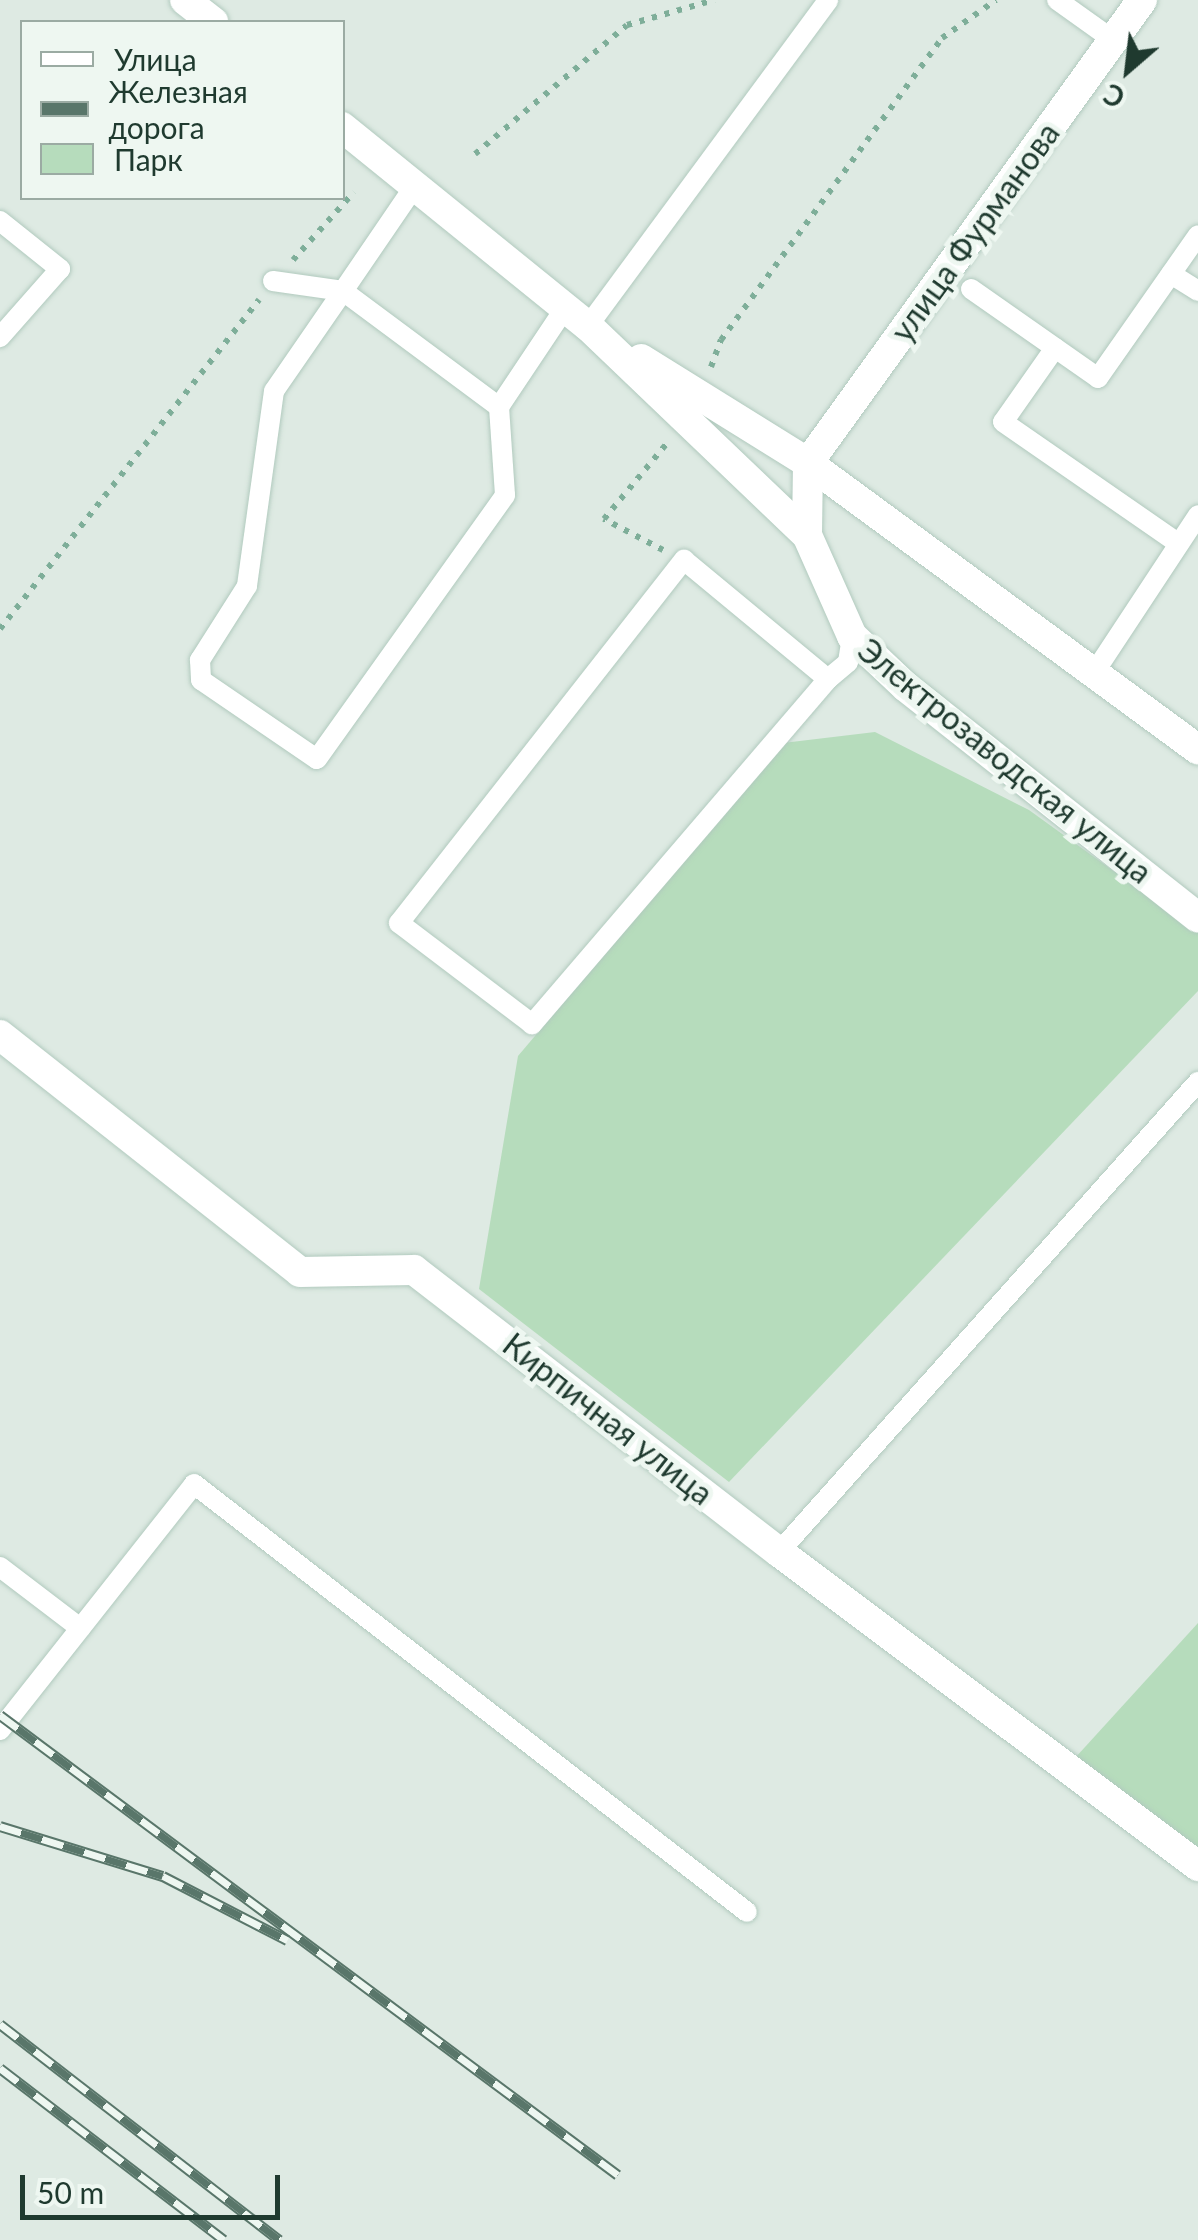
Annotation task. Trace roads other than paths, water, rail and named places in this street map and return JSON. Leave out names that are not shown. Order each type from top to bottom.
[{"type":"street","points":[[185,0],[210,20]]},
{"type":"street","name":"улица Фурманова","points":[[808,463],[1142,0]]},
{"type":"street","name":"Электрозаводская улица","points":[[345,130],[693,408],[807,534],[852,636],[906,687],[1198,918]]},
{"type":"street","name":"Электрозаводская улица","points":[[693,408],[808,463],[1198,749]]},
{"type":"street","name":"Электрозаводская улица","points":[[807,534],[808,463]]},
{"type":"street","name":"Кирпичная улица","points":[[0,1036],[300,1272],[414,1270],[779,1552],[1198,1866]]},
{"type":"lane","points":[[414,187],[274,392],[246,586],[200,660],[201,680],[317,760],[505,495],[499,407],[577,317],[828,0]]},
{"type":"lane","points":[[1057,0],[1114,40]]},
{"type":"lane","points":[[0,220],[60,270],[0,338]]},
{"type":"lane","points":[[970,289],[1098,378],[1198,236]]},
{"type":"lane","points":[[1172,274],[1198,292]]},
{"type":"lane","points":[[274,281],[343,291],[499,407]]},
{"type":"lane","points":[[1055,348],[1004,422],[1178,544]]},
{"type":"lane","points":[[1094,673],[1198,515]]},
{"type":"lane","points":[[828,679],[684,560],[398,923],[532,1024],[828,679],[848,662],[852,636]]},
{"type":"lane","points":[[779,1552],[1198,1082]]},
{"type":"lane","points":[[0,1730],[194,1484],[747,1912]]},
{"type":"lane","points":[[0,1567],[80,1628]]},
{"type":"railway","points":[[0,1715],[618,2175]]},
{"type":"railway","points":[[0,1826],[163,1876],[287,1940]]},
{"type":"railway","points":[[0,2024],[279,2240]]},
{"type":"railway","points":[[0,2068],[224,2240]]}]
